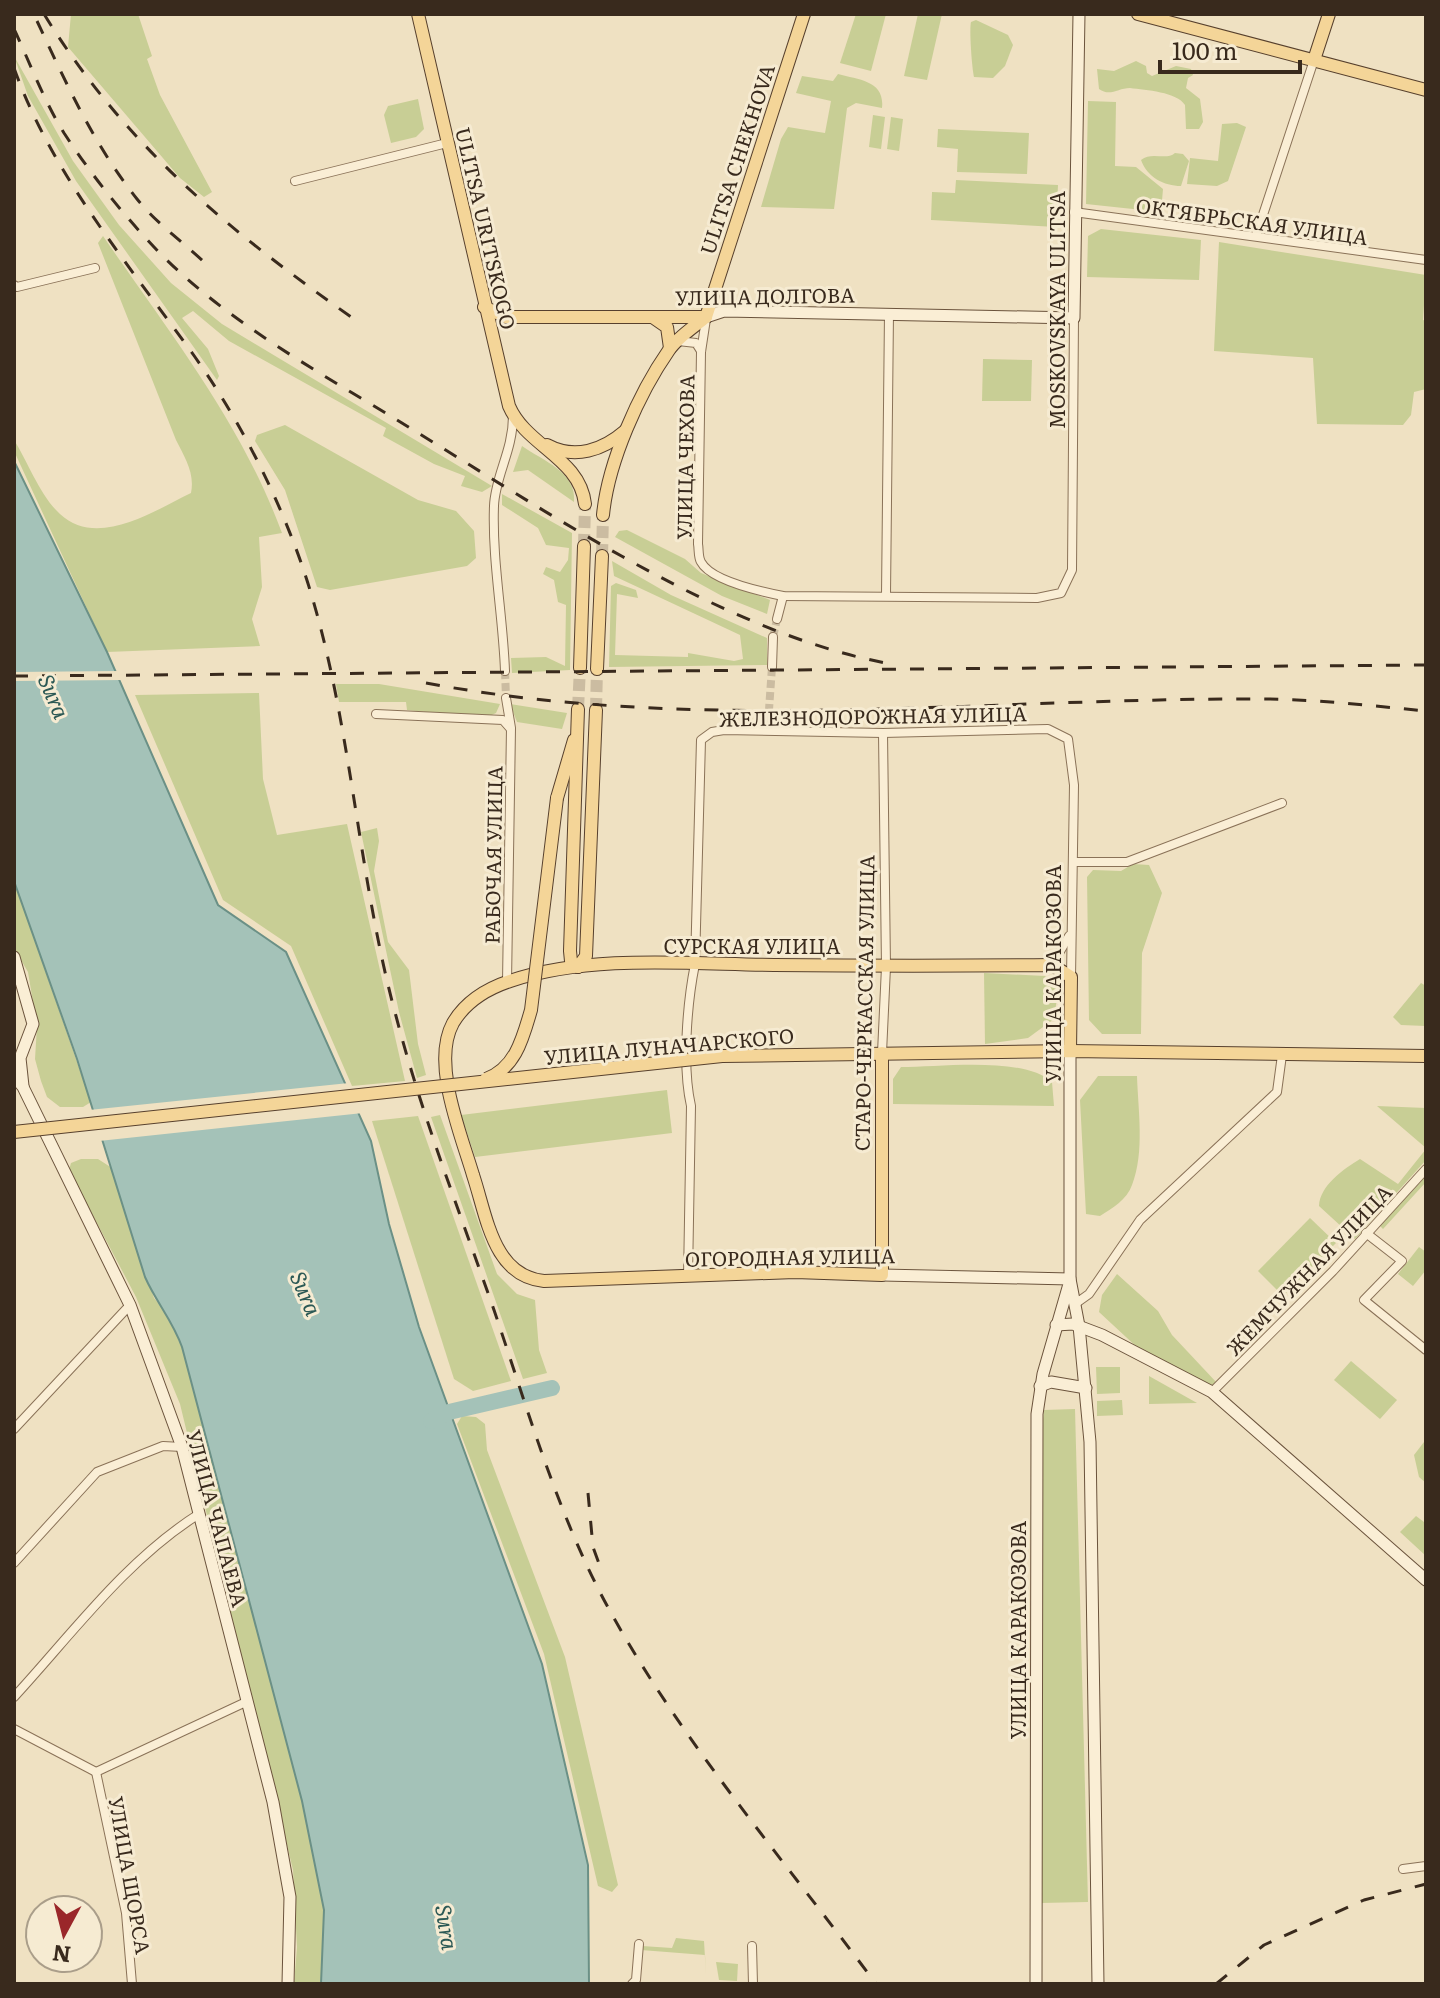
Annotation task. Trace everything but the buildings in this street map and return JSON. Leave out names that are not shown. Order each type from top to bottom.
[{"type":"main road","name":"ULITSA URITSKOGO","points":[[418,14],[484,307],[513,416],[537,440]]},
{"type":"main road","name":"ULITSA CHEKHOVA","points":[[706,317],[804,14]]},
{"type":"main road","name":"MOSKOVSKAYA ULITSA","points":[[1074,318],[1079,14]]},
{"type":"main road","points":[[1138,14],[1426,90]]},
{"type":"main road","points":[[1314,60],[1329,14]]},
{"type":"main road","name":"УЛИЦА ДОЛГОВА","points":[[484,307],[506,317],[706,317],[724,311],[1074,318]]},
{"type":"main road","points":[[491,336],[495,324],[506,317]]},
{"type":"main road","points":[[651,317],[667,327],[674,344]]},
{"type":"main road","points":[[603,515],[606,490],[626,430],[674,344],[706,317]]},
{"type":"main road","points":[[537,440],[554,449],[574,453],[593,451],[611,443],[626,430]]},
{"type":"main road","points":[[537,440],[577,479],[585,504]]},
{"type":"main road","points":[[580,668],[584,546]]},
{"type":"main road","points":[[597,669],[602,556]]},
{"type":"main road","points":[[578,709],[570,951],[571,961],[578,967],[586,956],[596,710]]},
{"type":"main road","points":[[476,1083],[496,1075],[512,1061],[525,1032],[531,1010],[557,798],[578,729]]},
{"type":"main road","points":[[586,937],[598,956],[611,965]]},
{"type":"main road","points":[[557,971],[570,951]]},
{"type":"main road","points":[[14,957],[33,1024],[20,1058],[23,1087]]},
{"type":"main road","name":"СУРСКАЯ УЛИЦА","points":[[512,1270],[503,1260],[489,1225],[456,1120],[445,1069],[445,1042],[460,1013],[486,990],[557,971],[611,965],[1052,965]]},
{"type":"main road","points":[[1052,965],[1071,977]]},
{"type":"main road","name":"УЛИЦА КАРАКОЗОВА","points":[[1071,977],[1070,1279],[1079,1326],[1090,1442],[1098,1984]]},
{"type":"main road","name":"УЛИЦА ЛУНАЧАРСКОГО","points":[[14,1132],[722,1056],[1070,1051],[1426,1056]]},
{"type":"main road","name":"СТАРО-ЧЕРКАССКАЯ УЛИЦА","points":[[882,1053],[882,1275]]},
{"type":"main road","points":[[14,1076],[23,1087]]},
{"type":"main road","name":"УЛИЦА ЧАПАЕВА","points":[[23,1087],[130,1305],[182,1447],[273,1802],[290,1897],[292,1926],[288,1984]]},
{"type":"main road","name":"ОГОРОДНАЯ УЛИЦА","points":[[512,1270],[523,1278],[544,1281],[795,1272],[1070,1279]]},
{"type":"main road","name":"УЛИЦА КАРАКОЗОВА","points":[[1036,1984],[1035,1455],[1040,1386],[1070,1279]]},
{"type":"main road","points":[[1056,1325],[1079,1326],[1102,1335],[1212,1392],[1426,1580]]},
{"type":"main road","points":[[1040,1386],[1051,1382],[1086,1388]]},
{"type":"street","points":[[1256,236],[1314,60]]},
{"type":"street","points":[[295,181],[447,143]]},
{"type":"street","name":"ОКТЯБРЬСКАЯ УЛИЦА","points":[[1074,212],[1426,260]]},
{"type":"street","points":[[14,285],[17,287],[95,268]]},
{"type":"street","points":[[777,619],[783,596],[886,595],[889,313]]},
{"type":"street","name":"УЛИЦА ЧЕХОВА","points":[[706,317],[701,352],[700,561],[709,571],[751,589],[783,596]]},
{"type":"street","name":"MOSKOVSKAYA ULITSA","points":[[886,595],[1050,597],[1061,593],[1072,570],[1074,318]]},
{"type":"street","name":"УЛИЦА ЧЕХОВА","points":[[674,344],[696,343],[701,352]]},
{"type":"street","points":[[505,671],[497,583],[495,494],[513,437],[513,416]]},
{"type":"street","points":[[772,667],[773,637]]},
{"type":"street","name":"РАБОЧАЯ УЛИЦА","points":[[506,698],[511,728],[507,982]]},
{"type":"street","points":[[376,714],[503,720],[511,728]]},
{"type":"street","name":"ЖЕЛЕЗНОДОРОЖНАЯ УЛИЦА","points":[[695,964],[701,740],[712,732],[768,728],[883,733],[1048,729]]},
{"type":"street","name":"УЛИЦА КАРАКОЗОВА","points":[[1048,729],[1068,739],[1071,750],[1071,977]]},
{"type":"street","name":"СТАРО-ЧЕРКАССКАЯ УЛИЦА","points":[[882,1053],[886,967],[883,733]]},
{"type":"street","points":[[1073,862],[1127,862],[1282,803]]},
{"type":"street","points":[[1052,965],[1070,931]]},
{"type":"street","points":[[688,1277],[691,1106],[686,1072],[690,992],[695,964]]},
{"type":"street","points":[[1075,1304],[1089,1294],[1140,1220],[1277,1092],[1282,1055]]},
{"type":"street","name":"ЖЕМЧУЖНАЯ УЛИЦА","points":[[1212,1392],[1426,1169]]},
{"type":"street","points":[[1366,1233],[1402,1261],[1364,1300],[1426,1350]]},
{"type":"street","points":[[14,1429],[130,1305]]},
{"type":"street","points":[[14,1563],[97,1472],[163,1446],[182,1447]]},
{"type":"street","points":[[14,1697],[109,1589],[172,1531],[199,1514]]},
{"type":"street","points":[[14,1729],[96,1772],[248,1701]]},
{"type":"street","name":"УЛИЦА ЩОРСА","points":[[96,1772],[121,1884],[132,1984]]},
{"type":"street","points":[[1403,1869],[1426,1866]]},
{"type":"street","points":[[632,1984],[636,1980],[639,1944]]},
{"type":"street","points":[[752,1946],[753,1984]]},
{"type":"green space","points":[[71,14],[138,14],[152,56],[147,59],[160,95],[212,192],[204,197],[180,178],[68,47]]},
{"type":"green space","points":[[856,14],[886,14],[871,71],[840,63]]},
{"type":"green space","points":[[918,14],[942,14],[927,80],[904,76]]},
{"type":"green space","points":[[976,20],[1008,35],[1013,45],[1005,66],[993,78],[974,77],[970,26]]},
{"type":"green space","points":[[14,56],[73,161],[119,225],[171,283],[222,324],[492,486],[482,492],[461,486],[465,476],[434,464],[383,436],[386,428],[229,341],[193,311],[182,318],[208,349],[219,376],[217,380],[76,181],[28,96]]},
{"type":"green space","points":[[1136,61],[1146,66],[1147,73],[1152,76],[1176,66],[1191,69],[1193,75],[1188,78],[1186,88],[1200,99],[1203,122],[1199,129],[1186,129],[1185,105],[1175,97],[1130,88],[1110,92],[1099,89],[1097,69],[1114,71]]},
{"type":"green space","points":[[838,74],[875,87],[882,99],[882,108],[856,103],[847,108],[834,209],[761,207],[781,139],[788,127],[825,133],[831,101],[796,93],[802,76],[833,81]]},
{"type":"green space","points":[[418,99],[424,129],[416,137],[391,143],[384,115],[388,106]]},
{"type":"green space","points":[[1088,101],[1116,102],[1115,166],[1136,167],[1163,189],[1161,212],[1086,204]]},
{"type":"green space","points":[[873,115],[885,117],[881,149],[869,147]]},
{"type":"green space","points":[[891,117],[903,119],[899,151],[887,149]]},
{"type":"green space","points":[[1237,123],[1246,127],[1228,181],[1217,186],[1187,184],[1190,158],[1218,161],[1222,124]]},
{"type":"green space","points":[[938,129],[1029,133],[1027,174],[957,172],[958,149],[937,147]]},
{"type":"green space","points":[[1183,154],[1189,161],[1181,186],[1157,179],[1147,171],[1141,160],[1145,157]]},
{"type":"green space","points":[[956,180],[1058,185],[1056,227],[931,220],[932,192],[955,193]]},
{"type":"green space","points":[[1101,229],[1201,240],[1199,280],[1087,277],[1088,236]]},
{"type":"green space","points":[[103,236],[225,415],[265,492],[282,533],[259,537],[262,587],[252,619],[260,646],[107,652],[14,451],[14,440],[40,488],[60,514],[75,524],[91,528],[126,523],[191,493],[192,479],[188,466],[98,243]]},
{"type":"green space","points":[[1219,242],[1426,275],[1423,320],[1426,321],[1426,389],[1414,392],[1411,415],[1403,425],[1317,424],[1313,358],[1214,351]]},
{"type":"green space","points":[[983,359],[1032,360],[1031,401],[982,401]]},
{"type":"green space","points":[[285,425],[418,500],[456,511],[474,531],[476,558],[467,566],[330,590],[317,587],[285,490],[255,441],[257,435]]},
{"type":"green space","points":[[522,446],[564,475],[570,483],[574,502],[528,470],[513,472]]},
{"type":"green space","points":[[502,494],[572,533],[570,670],[512,673],[511,658],[546,657],[565,666],[566,605],[558,602],[554,580],[543,574],[546,567],[560,572],[568,560],[569,548],[546,545],[538,528],[502,505]]},
{"type":"green space","points":[[627,530],[685,559],[701,573],[770,600],[767,614],[722,596],[615,537],[619,531]]},
{"type":"green space","points":[[612,561],[671,595],[767,638],[767,665],[609,667],[611,586],[616,583],[636,590],[638,598],[617,594],[615,655],[688,657],[688,653],[734,661],[743,659],[740,635],[614,576]]},
{"type":"green space","points":[[336,684],[379,684],[500,704],[496,713],[485,718],[407,710],[406,702],[339,702]]},
{"type":"green space","points":[[259,693],[263,779],[277,835],[347,824],[405,1081],[352,1086],[291,946],[223,900],[135,695]]},
{"type":"green space","points":[[510,704],[567,713],[562,729],[517,722]]},
{"type":"green space","points":[[377,828],[379,841],[374,871],[388,942],[409,970],[418,1044],[426,1075],[417,1078],[399,1012],[361,832]]},
{"type":"green space","points":[[1133,864],[1149,865],[1162,893],[1142,953],[1141,1034],[1102,1034],[1089,1020],[1087,877],[1093,870],[1121,871]]},
{"type":"green space","points":[[14,881],[91,1102],[83,1107],[60,1107],[47,1097],[41,1081],[35,1059],[37,1026],[28,972],[14,948]]},
{"type":"green space","points":[[984,973],[1045,976],[1058,991],[1054,1019],[1028,1038],[985,1044]]},
{"type":"green space","points":[[1421,983],[1426,986],[1426,1026],[1401,1025],[1393,1017]]},
{"type":"green space","points":[[981,1065],[1022,1069],[1052,1082],[1054,1106],[893,1104],[893,1079],[901,1067]]},
{"type":"green space","points":[[1098,1076],[1137,1076],[1140,1131],[1136,1172],[1130,1190],[1119,1203],[1100,1216],[1086,1214],[1080,1100]]},
{"type":"green space","points":[[667,1090],[672,1133],[475,1157],[461,1115]]},
{"type":"green space","points":[[1377,1106],[1426,1108],[1426,1148]]},
{"type":"green space","points":[[440,1115],[497,1274],[517,1294],[535,1300],[539,1350],[547,1373],[523,1379],[431,1117]]},
{"type":"green space","points":[[418,1116],[511,1381],[473,1391],[454,1379],[372,1121]]},
{"type":"green space","points":[[1426,1149],[1426,1160],[1355,1239],[1319,1206],[1328,1185],[1360,1159],[1398,1184]]},
{"type":"green space","points":[[81,1159],[98,1159],[112,1168],[154,1298],[172,1319],[182,1347],[302,1801],[324,1910],[321,1984],[294,1984],[297,1947],[293,1870],[180,1404],[136,1297],[69,1170],[71,1163]]},
{"type":"green space","points":[[1426,1174],[1426,1182],[1383,1229],[1379,1225]]},
{"type":"green space","points":[[1310,1218],[1336,1243],[1283,1296],[1258,1271]]},
{"type":"green space","points":[[1419,1247],[1426,1252],[1426,1270],[1413,1286],[1398,1274]]},
{"type":"green space","points":[[1117,1274],[1158,1311],[1172,1335],[1217,1383],[1210,1388],[1140,1350],[1099,1312],[1102,1295]]},
{"type":"green space","points":[[1351,1361],[1397,1400],[1380,1419],[1334,1380]]},
{"type":"green space","points":[[1096,1367],[1120,1367],[1120,1393],[1097,1394]]},
{"type":"green space","points":[[1149,1376],[1197,1403],[1149,1404]]},
{"type":"green space","points":[[1122,1400],[1123,1415],[1097,1416],[1097,1401]]},
{"type":"green space","points":[[1075,1409],[1088,1902],[1041,1903],[1039,1457],[1044,1410]]},
{"type":"green space","points":[[462,1416],[476,1417],[485,1424],[487,1450],[565,1657],[618,1885],[612,1892],[598,1886],[544,1654],[457,1424]]},
{"type":"green space","points":[[1424,1442],[1426,1483],[1419,1477],[1414,1455]]},
{"type":"green space","points":[[1416,1516],[1424,1522],[1426,1520],[1426,1556],[1400,1532]]},
{"type":"green space","points":[[676,1938],[704,1941],[705,1955],[641,1950],[642,1946],[672,1948]]},
{"type":"green space","points":[[716,1962],[738,1964],[737,1981],[719,1980]]},
{"type":"water","name":"Sura","points":[[14,461],[107,652],[218,905],[286,952],[371,1141],[389,1224],[419,1327],[542,1664],[588,1865],[589,1984],[321,1984],[324,1910],[302,1801],[182,1347],[145,1277],[77,1059],[14,881]]},
{"type":"pier","points":[[119,671],[124,680],[14,681],[14,672]]},
{"type":"pier","points":[[349,1083],[363,1113],[99,1141],[89,1110]]},
{"type":"waterway","points":[[431,1421],[449,1412],[552,1388]]},
{"type":"tunnel","points":[[584,546],[585,504]]},
{"type":"tunnel","points":[[602,556],[603,515]]},
{"type":"tunnel","points":[[773,637],[777,619]]},
{"type":"tunnel","points":[[768,724],[772,667]]},
{"type":"tunnel","points":[[578,709],[580,668]]},
{"type":"tunnel","points":[[596,710],[597,669]]},
{"type":"tunnel","points":[[505,671],[506,698]]},
{"type":"railway","points":[[44,14],[76,62],[147,148],[226,222],[361,324]]},
{"type":"railway","points":[[37,21],[107,157],[137,199],[205,263]]},
{"type":"railway","points":[[14,29],[57,121],[106,192],[182,274],[243,323],[309,367],[640,566],[763,626],[825,648],[886,663]]},
{"type":"railway","points":[[14,68],[49,146],[71,182],[119,254],[195,357],[238,425],[275,497],[295,546],[314,602],[328,660],[370,899],[406,1053],[543,1457],[571,1530],[604,1600],[665,1700],[698,1749],[876,1984]]},
{"type":"railway","points":[[14,676],[1426,665]]},
{"type":"railway","points":[[426,683],[531,699],[636,707],[741,710],[1269,699],[1426,711]]},
{"type":"railway","points":[[588,1493],[593,1547],[602,1572]]},
{"type":"railway","points":[[1216,1984],[1264,1945],[1364,1900],[1426,1884]]}]
